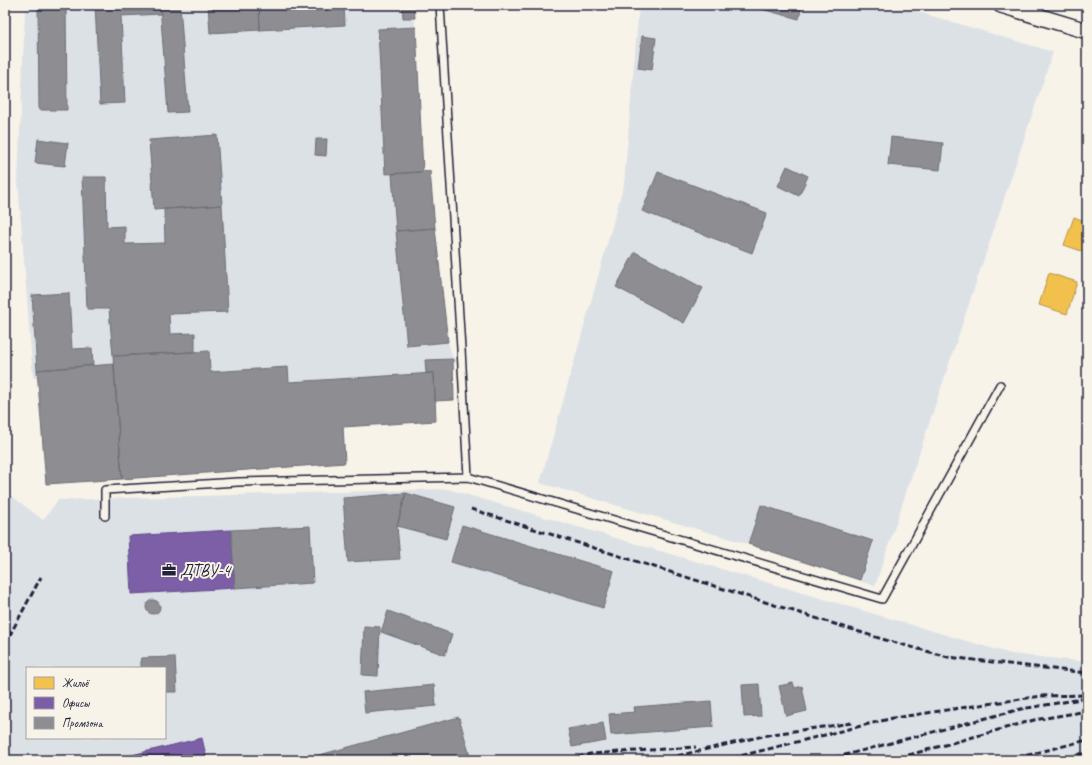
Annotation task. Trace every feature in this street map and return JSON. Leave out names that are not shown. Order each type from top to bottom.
[{"type":"street","points":[[1001,5],[1087,31]]},
{"type":"lane","points":[[440,5],[468,477]]},
{"type":"lane","points":[[105,516],[105,490],[238,482],[468,477],[882,599],[1000,385]]},
{"type":"shaded area","points":[[414,5],[423,172],[430,171],[448,342],[453,359],[454,400],[435,401],[436,421],[344,427],[345,463],[46,484],[38,378],[33,378],[18,182],[25,11],[38,6]]},
{"type":"shaded area","points":[[639,5],[895,5],[1053,52],[875,586],[748,544],[540,483],[624,184]]},
{"type":"shaded area","points":[[448,489],[1011,654],[1087,662],[1087,760],[5,760],[5,491],[43,520],[58,500]]},
{"type":"building: Жильё","points":[[1074,217],[1087,222],[1087,253],[1064,245]]},
{"type":"building: Жильё","points":[[1049,273],[1077,282],[1067,314],[1039,305]]},
{"type":"building: Офисы","points":[[231,530],[235,588],[131,594],[128,536]]},
{"type":"building: Офисы","points":[[202,738],[207,760],[111,760]]},
{"type":"building: Промзона","points":[[66,5],[67,110],[39,110],[38,6]]},
{"type":"building: Промзона","points":[[95,5],[160,5],[161,14],[121,16],[125,103],[100,104]]},
{"type":"building: Промзона","points":[[160,5],[180,5],[188,112],[168,113]]},
{"type":"building: Промзона","points":[[208,5],[259,5],[260,30],[210,33]]},
{"type":"building: Промзона","points":[[259,5],[344,5],[345,25],[260,30]]},
{"type":"building: Промзона","points":[[402,5],[414,5],[415,18],[403,18]]},
{"type":"building: Промзона","points":[[746,5],[802,5],[799,19]]},
{"type":"building: Промзона","points":[[416,27],[423,172],[385,174],[378,29]]},
{"type":"building: Промзона","points":[[642,36],[656,38],[652,70],[638,68]]},
{"type":"building: Промзона","points":[[217,135],[222,205],[154,210],[149,140]]},
{"type":"building: Промзона","points":[[891,137],[943,143],[940,170],[888,165]]},
{"type":"building: Промзона","points":[[38,139],[68,143],[65,166],[35,163]]},
{"type":"building: Промзона","points":[[316,139],[327,139],[326,156],[315,155]]},
{"type":"building: Промзона","points":[[787,166],[808,176],[799,196],[778,186]]},
{"type":"building: Промзона","points":[[430,171],[435,228],[396,231],[392,174]]},
{"type":"building: Промзона","points":[[658,172],[767,213],[752,253],[642,211]]},
{"type":"building: Промзона","points":[[82,177],[106,177],[107,227],[125,226],[125,244],[165,243],[164,209],[222,205],[228,312],[169,314],[170,334],[195,333],[195,352],[113,356],[109,309],[87,309]]},
{"type":"building: Промзона","points":[[435,228],[448,342],[407,346],[396,231]]},
{"type":"building: Промзона","points":[[635,252],[703,288],[684,323],[616,287]]},
{"type":"building: Промзона","points":[[69,293],[72,349],[92,348],[93,365],[37,370],[32,295]]},
{"type":"building: Промзона","points":[[209,351],[210,372],[288,367],[289,382],[434,373],[436,421],[343,427],[345,463],[122,479],[113,356]]},
{"type":"building: Промзона","points":[[453,359],[454,400],[435,401],[434,373],[426,373],[425,360]]},
{"type":"building: Промзона","points":[[114,364],[122,479],[46,484],[37,370]]},
{"type":"building: Промзона","points":[[406,493],[397,526],[400,559],[348,562],[343,498]]},
{"type":"building: Промзона","points":[[406,493],[455,507],[446,539],[397,526]]},
{"type":"building: Промзона","points":[[761,505],[873,541],[860,580],[748,544]]},
{"type":"building: Промзона","points":[[462,525],[614,571],[603,608],[451,562]]},
{"type":"building: Промзона","points":[[310,526],[313,583],[235,588],[231,530]]},
{"type":"building: Промзона","points":[[153,600],[158,602],[160,607],[158,612],[153,614],[148,612],[146,607],[148,602]]},
{"type":"building: Промзона","points":[[388,611],[452,634],[445,655],[381,632]]},
{"type":"building: Промзона","points":[[364,626],[380,627],[378,676],[362,675]]},
{"type":"building: Промзона","points":[[175,657],[177,692],[166,692],[166,667],[141,667],[141,658]]},
{"type":"building: Промзона","points":[[793,683],[795,688],[802,686],[807,711],[786,716],[779,686]]},
{"type":"building: Промзона","points":[[759,684],[761,716],[744,717],[742,685]]},
{"type":"building: Промзона","points":[[434,685],[436,706],[365,713],[363,692]]},
{"type":"building: Промзона","points":[[711,701],[713,727],[611,735],[609,714],[635,712],[634,707]]},
{"type":"building: Промзона","points":[[459,717],[471,760],[301,760]]},
{"type":"building: Промзона","points":[[603,723],[606,741],[572,747],[568,729]]},
{"type":"railway","points":[[471,509],[882,639],[948,657],[1087,673]]},
{"type":"railway","points":[[5,644],[41,577]]},
{"type":"railway","points":[[724,760],[893,718],[1041,696],[1087,695]]},
{"type":"railway","points":[[826,760],[1021,709],[1082,699]]},
{"type":"railway","points":[[891,760],[1034,720],[1087,711]]},
{"type":"railway","points":[[660,760],[772,734],[852,723]]},
{"type":"railway","points":[[1009,760],[1087,740]]},
{"type":"railway","points":[[569,760],[590,754],[696,747]]},
{"type":"railway","points":[[1060,760],[1087,752]]},
{"type":"place","name":"ДТВУ-4","points":[[169,570]]}]
